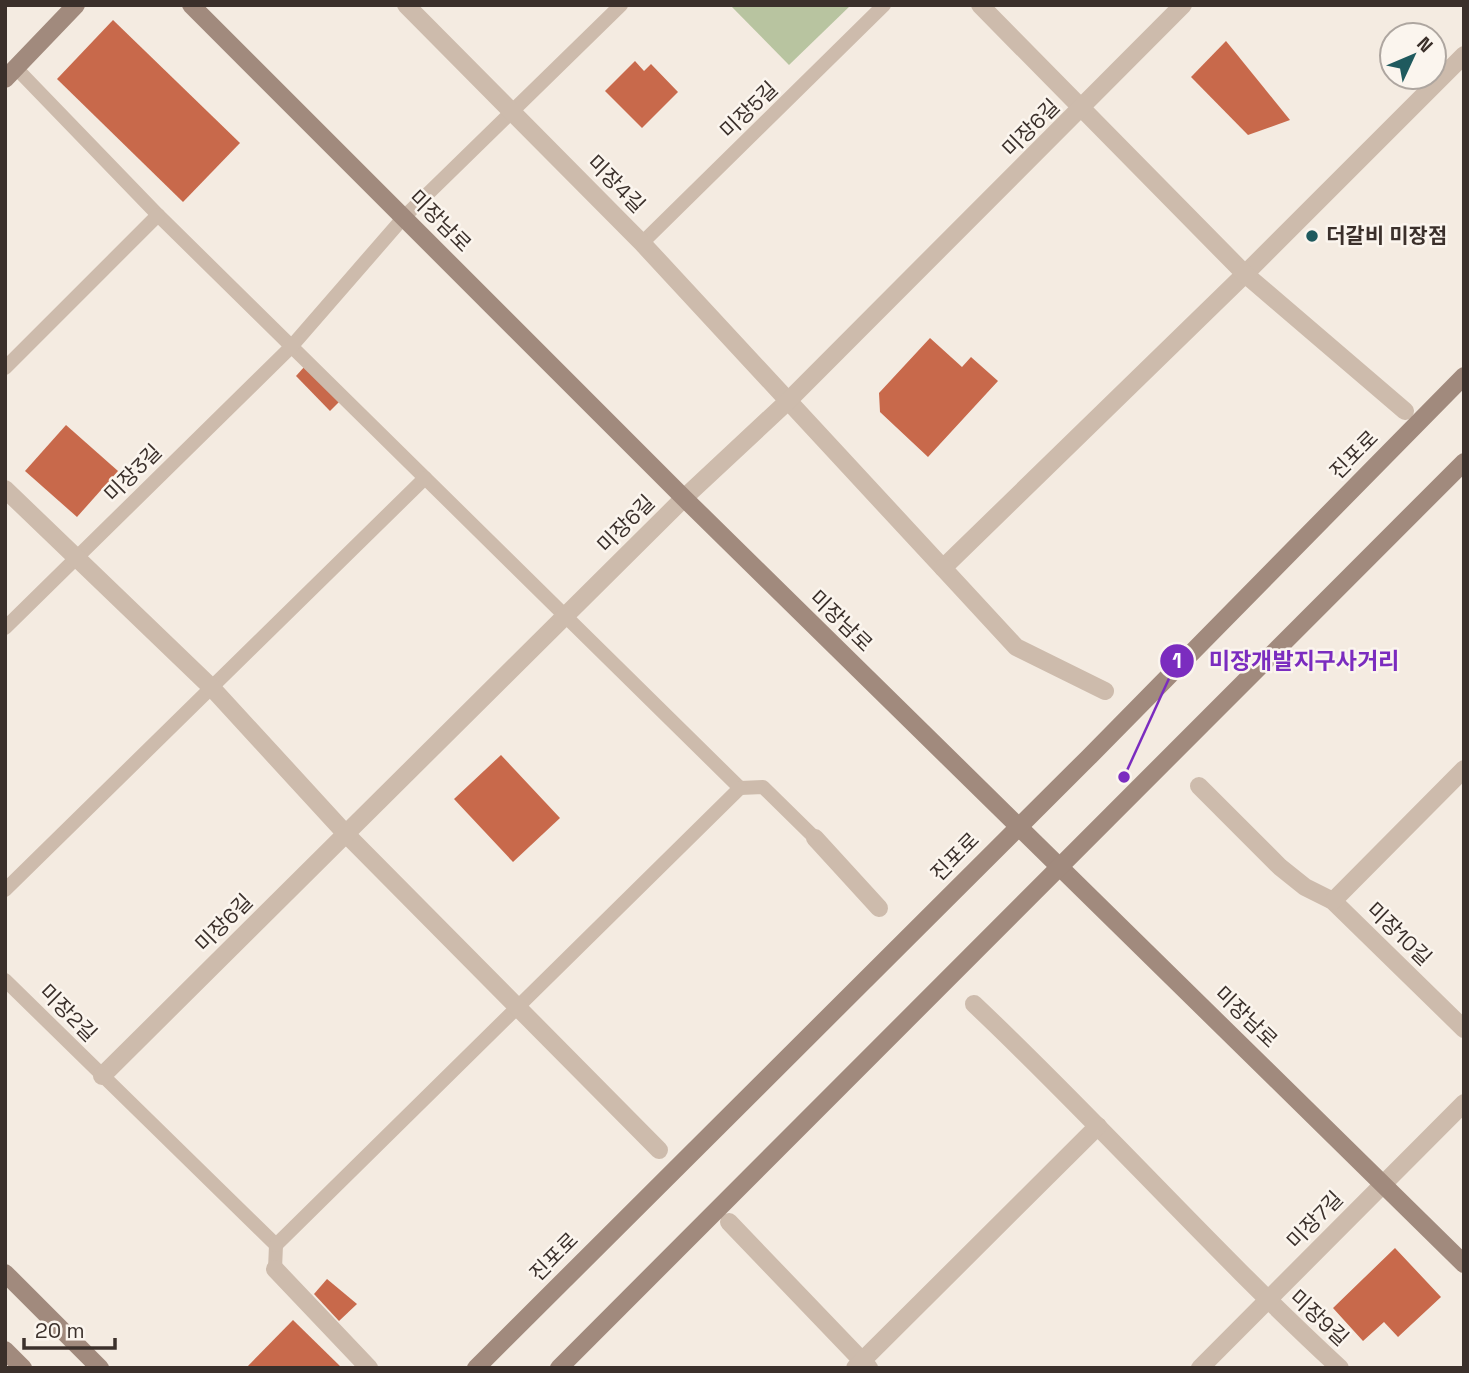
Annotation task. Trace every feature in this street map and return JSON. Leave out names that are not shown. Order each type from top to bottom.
[{"type":"street","points":[[10,73],[76,5]]},
{"type":"street","name":"미장남로","points":[[191,5],[684,498],[1464,1264]]},
{"type":"street","name":"미장4길","points":[[406,5],[642,243],[1016,647],[1105,691]]},
{"type":"street","points":[[980,5],[1245,274],[1405,411]]},
{"type":"street","name":"미장6길","points":[[102,1076],[684,498],[788,401],[1183,5]]},
{"type":"street","points":[[943,568],[1245,274],[1464,55]]},
{"type":"street","name":"진포로","points":[[477,1368],[1464,376]]},
{"type":"street","points":[[559,1368],[1464,462]]},
{"type":"street","points":[[5,489],[212,688],[346,834],[659,1150]]},
{"type":"street","points":[[1333,901],[1464,769]]},
{"type":"street","name":"미장10길","points":[[1199,786],[1280,867],[1305,887],[1333,901],[1464,1029]]},
{"type":"street","points":[[815,838],[879,908]]},
{"type":"street","name":"미장9길","points":[[974,1004],[1063,1088],[1268,1302],[1340,1368]]},
{"type":"street","name":"미장7길","points":[[1200,1368],[1464,1103]]},
{"type":"street","points":[[729,1222],[862,1365],[1098,1126]]},
{"type":"street","points":[[275,1269],[369,1368]]},
{"type":"street","points":[[5,1273],[100,1368]]},
{"type":"street","points":[[5,1350],[23,1368]]},
{"type":"lane","points":[[511,112],[621,5]]},
{"type":"lane","name":"미장5길","points":[[642,243],[884,5]]},
{"type":"lane","points":[[10,73],[158,215],[740,788]]},
{"type":"lane","name":"미장3길","points":[[5,628],[291,347],[404,217],[511,112]]},
{"type":"lane","points":[[5,368],[158,215]]},
{"type":"lane","points":[[5,890],[425,478]]},
{"type":"lane","points":[[275,1269],[276,1245],[740,788],[763,787],[815,838]]},
{"type":"lane","name":"미장2길","points":[[5,980],[276,1245]]},
{"type":"green space","points":[[730,5],[851,5],[789,65]]},
{"type":"building","points":[[113,20],[240,143],[183,202],[57,79]]},
{"type":"building","points":[[1226,41],[1290,120],[1248,135],[1191,77]]},
{"type":"building","points":[[635,61],[644,71],[651,64],[678,92],[642,128],[605,91]]},
{"type":"building","points":[[930,338],[962,367],[971,357],[998,381],[928,457],[880,412],[879,393]]},
{"type":"building","points":[[305,366],[340,401],[330,411],[296,376]]},
{"type":"building","points":[[66,425],[118,471],[77,517],[25,471]]},
{"type":"building","points":[[501,755],[560,818],[513,862],[454,799]]},
{"type":"building","points":[[1395,1248],[1441,1297],[1398,1337],[1384,1322],[1363,1341],[1333,1308]]},
{"type":"building","points":[[327,1279],[357,1304],[339,1321],[314,1294]]},
{"type":"building","points":[[293,1320],[342,1368],[246,1368]]},
{"type":"place","name":"더갈비 미장점","points":[[1312,236]]},
{"type":"place","name":"미장개발지구사거리","points":[[1124,777]]}]
